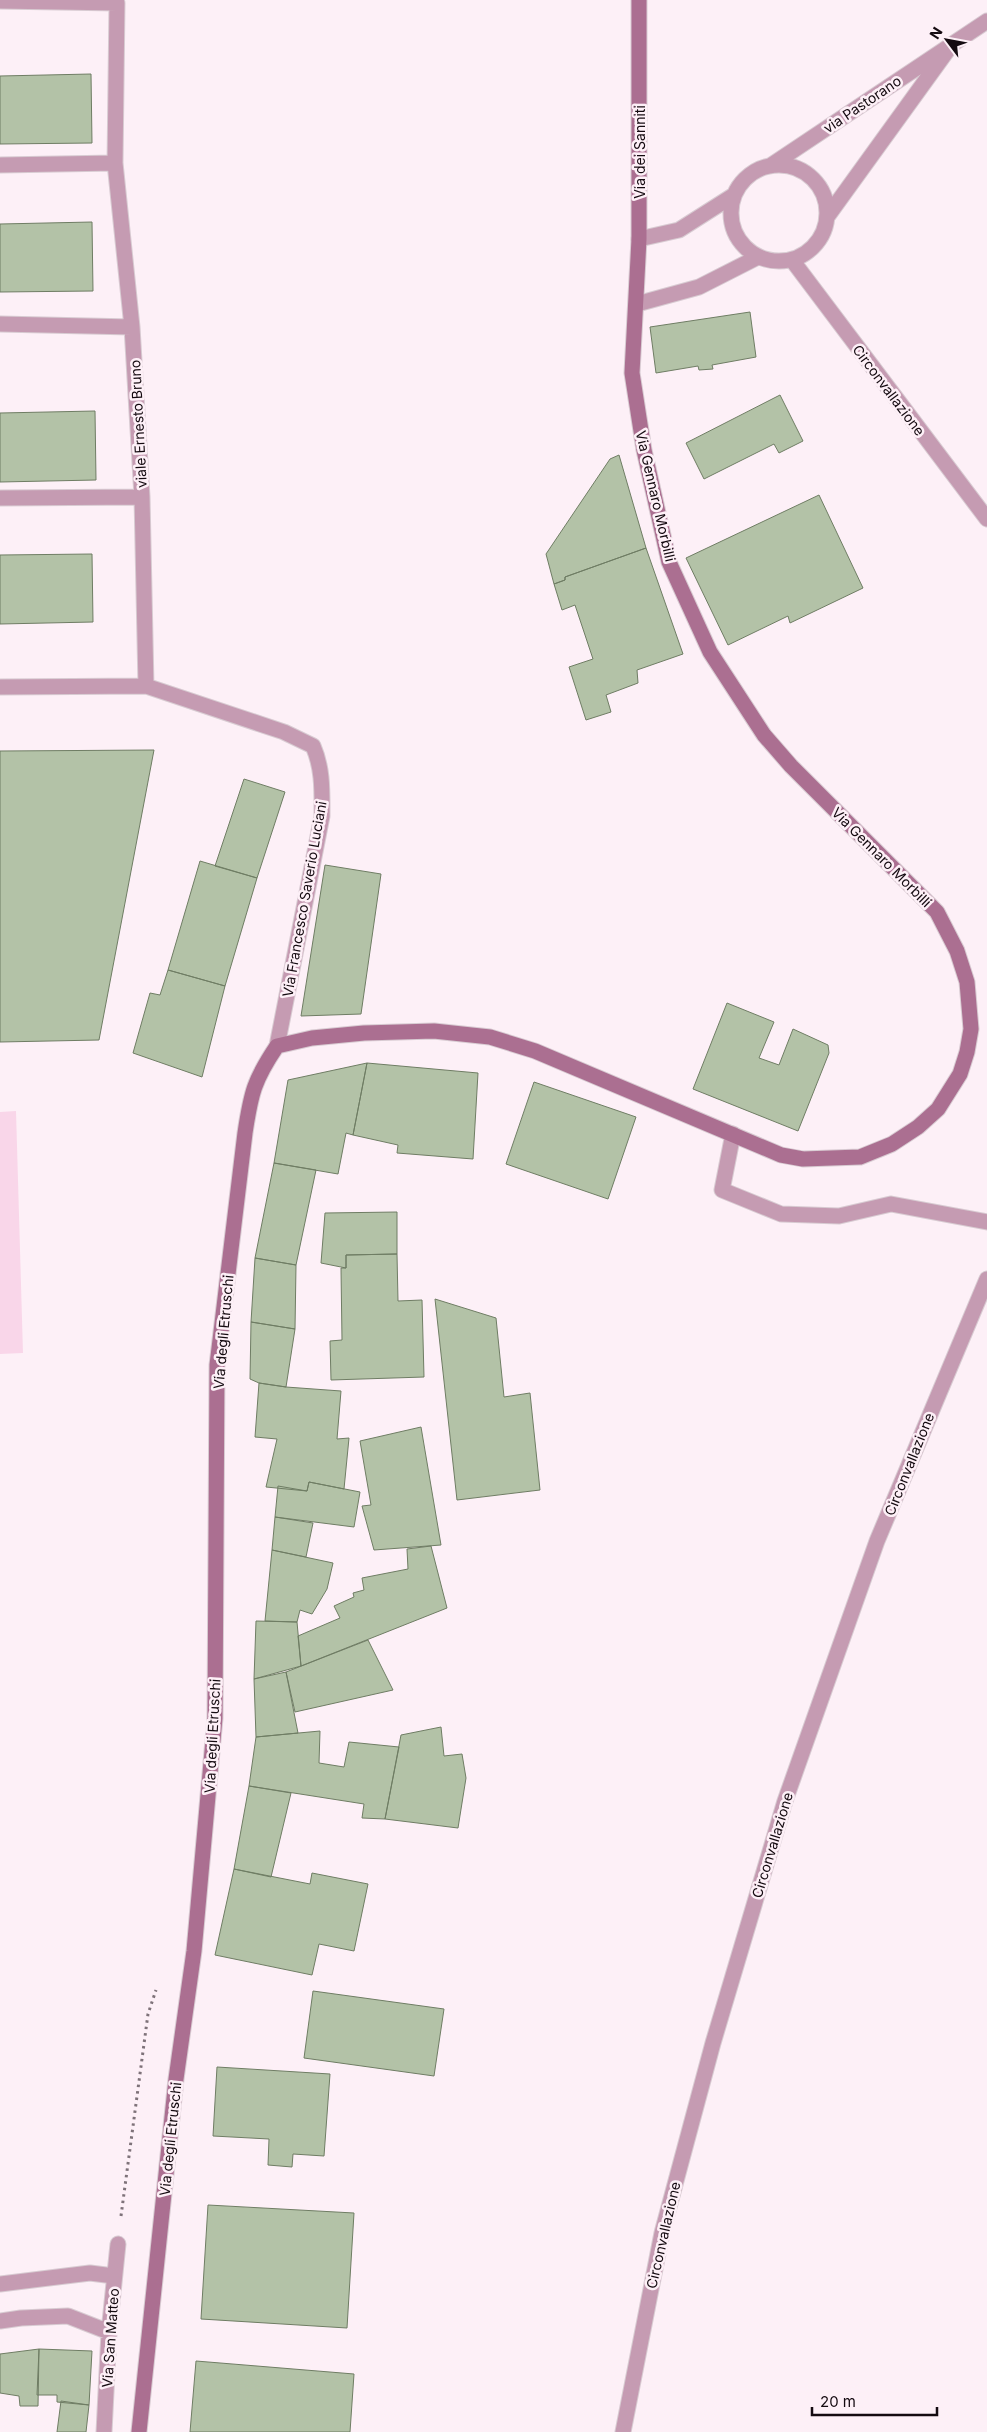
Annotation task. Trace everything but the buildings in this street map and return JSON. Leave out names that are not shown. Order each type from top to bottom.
[{"type":"main road","name":"Via dei Sanniti","points":[[637,304],[639,239],[639,0]]},
{"type":"main road","name":"Via Gennaro Morbilli","points":[[277,1046],[312,1038],[364,1033],[434,1031],[490,1037],[534,1050],[781,1155],[803,1159],[860,1157],[892,1144],[918,1127],[938,1109],[960,1074],[967,1052],[971,1029],[968,982],[957,951],[937,912],[791,766],[764,735],[710,652],[669,562],[644,450],[632,373],[637,304]]},
{"type":"main road","name":"Via degli Etruschi","points":[[139,2432],[175,2089],[194,1951],[215,1718],[217,1365],[250,1099],[258,1074],[277,1046]]},
{"type":"street","name":"viale Ernesto Bruno","points":[[0,0],[117,3],[115,163],[132,327],[142,498],[146,686]]},
{"type":"street","name":"via Pastorano","points":[[770,166],[987,21]]},
{"type":"street","name":"via Pastorano","points":[[827,217],[954,42]]},
{"type":"street","points":[[0,165],[115,163]]},
{"type":"street","points":[[785,165],[799,169],[811,177],[821,189],[826,202],[827,217],[825,229],[812,249],[792,260],[769,261],[758,257],[746,248],[737,237],[732,224],[731,209],[734,195],[743,181],[755,171],[770,166],[785,165]]},
{"type":"street","points":[[639,239],[679,230],[734,195]]},
{"type":"street","points":[[637,304],[699,287],[758,257]]},
{"type":"street","name":"Circonvallazione","points":[[792,260],[987,519]]},
{"type":"street","points":[[0,324],[132,327]]},
{"type":"street","name":"viale Ernesto Bruno","points":[[0,498],[142,498]]},
{"type":"street","name":"Via Francesco Saverio Luciani","points":[[0,687],[146,686],[284,732],[313,746],[320,763],[323,785],[322,816],[277,1046]]},
{"type":"street","points":[[733,1134],[722,1190],[781,1214],[839,1216],[891,1204],[987,1222]]},
{"type":"street","name":"Circonvallazione","points":[[623,2432],[662,2233],[713,2043],[785,1800],[877,1541],[987,1279]]},
{"type":"street","name":"Via San Matteo","points":[[104,2432],[109,2332],[118,2244]]},
{"type":"street","points":[[0,2284],[90,2273],[114,2276]]},
{"type":"street","points":[[0,2321],[68,2316],[109,2332]]},
{"type":"path","points":[[118,2244],[148,2014],[157,1988]]},
{"type":"shaded area","points":[[16,1111],[23,1353],[0,1354],[0,1112]]}]
